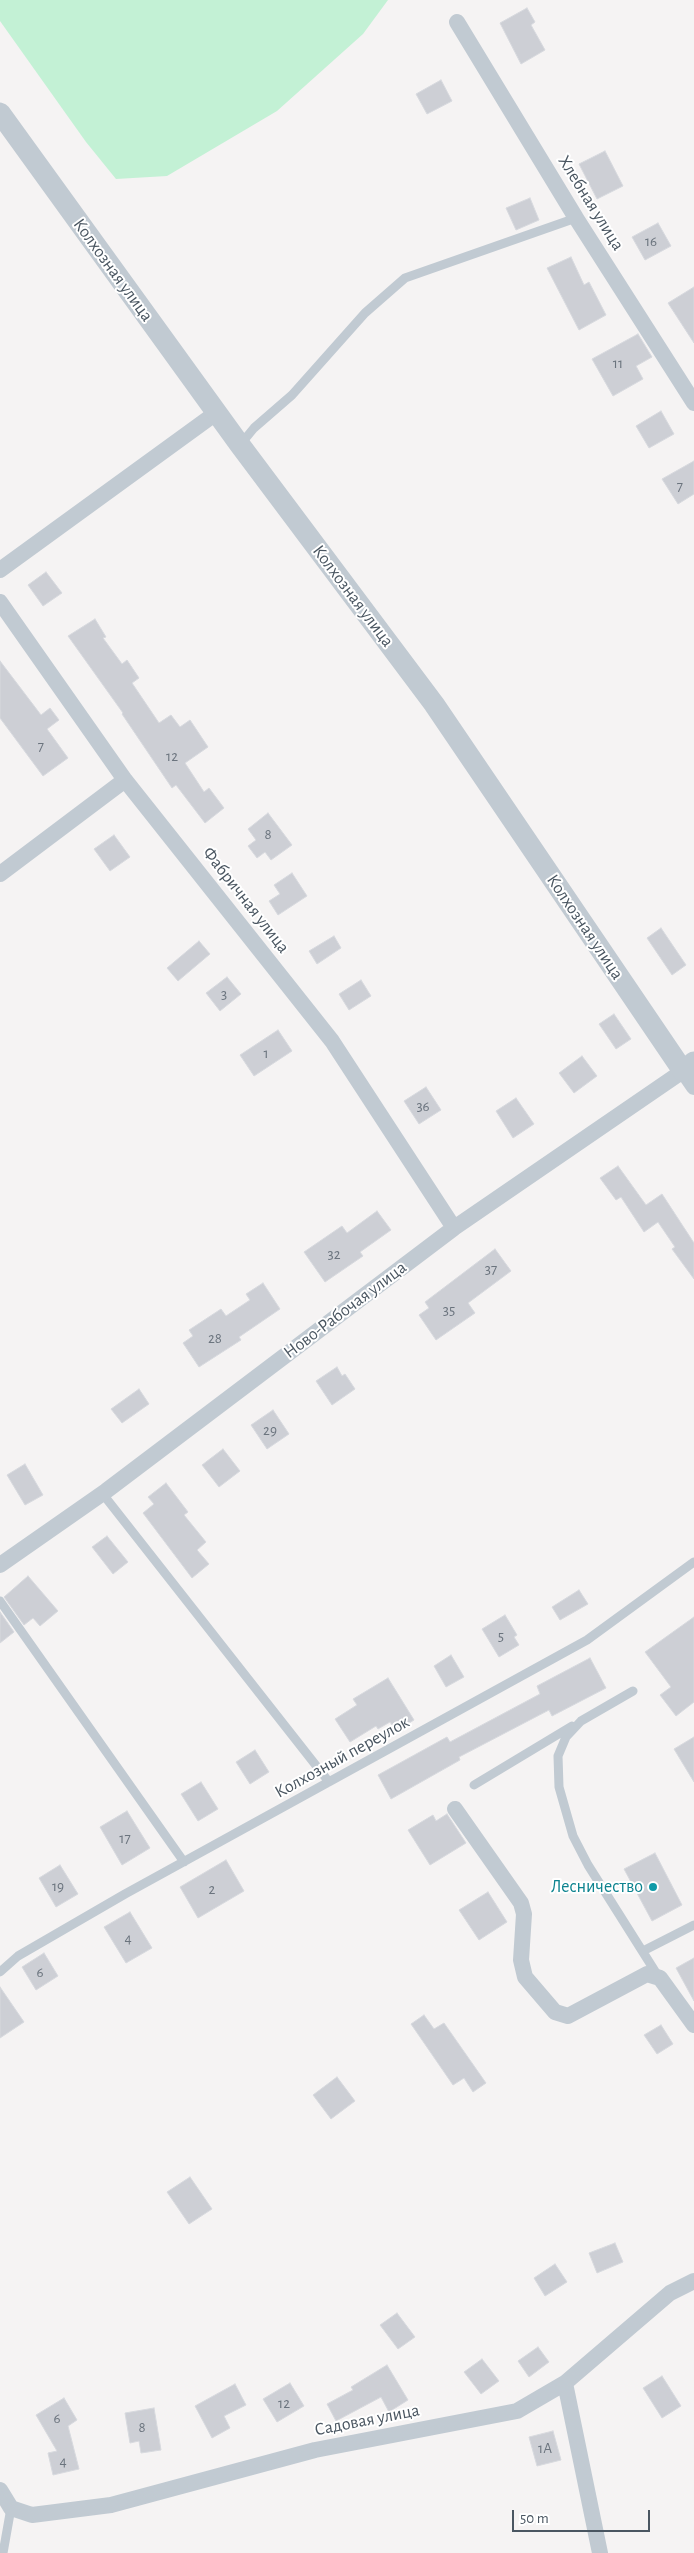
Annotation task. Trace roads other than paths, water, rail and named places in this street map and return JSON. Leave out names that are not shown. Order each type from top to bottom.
[{"type":"street","name":"Хлебная улица","points":[[457,22],[576,218],[694,403]]},
{"type":"street","name":"Колхозная улица","points":[[0,113],[216,413],[434,704],[690,1073]]},
{"type":"street","points":[[0,570],[216,413]]},
{"type":"street","name":"Фабричная улица","points":[[0,602],[125,780],[332,1041],[454,1228]]},
{"type":"street","points":[[0,874],[125,780]]},
{"type":"street","name":"Ново-Рабочая улица","points":[[0,1565],[102,1493],[454,1228],[690,1073]]},
{"type":"street","points":[[455,1808],[521,1902],[524,1914],[521,1960],[525,1977],[555,2012],[568,2016],[647,1974],[660,1978],[694,2024]]},
{"type":"street","name":"Садовая улица","points":[[11,2508],[32,2515],[111,2505],[315,2450],[516,2411],[565,2383],[670,2294],[694,2281]]},
{"type":"street","points":[[565,2383],[600,2553]]},
{"type":"street","points":[[0,2490],[11,2508]]},
{"type":"lane","points":[[240,445],[254,428],[292,395],[365,313],[404,278],[576,218]]},
{"type":"lane","points":[[102,1493],[329,1782]]},
{"type":"lane","name":"Колхозный переулок","points":[[0,1972],[18,1956],[184,1862],[587,1640],[694,1562]]},
{"type":"lane","points":[[0,1601],[184,1862]]},
{"type":"lane","points":[[474,1785],[633,1691]]},
{"type":"lane","points":[[581,1721],[566,1737],[558,1756],[559,1787],[573,1836],[588,1865],[660,1978]]},
{"type":"lane","points":[[643,1951],[694,1925]]},
{"type":"lane","points":[[3,2553],[11,2508]]},
{"type":"place","name":"Лесничество","points":[[653,1887]]}]
